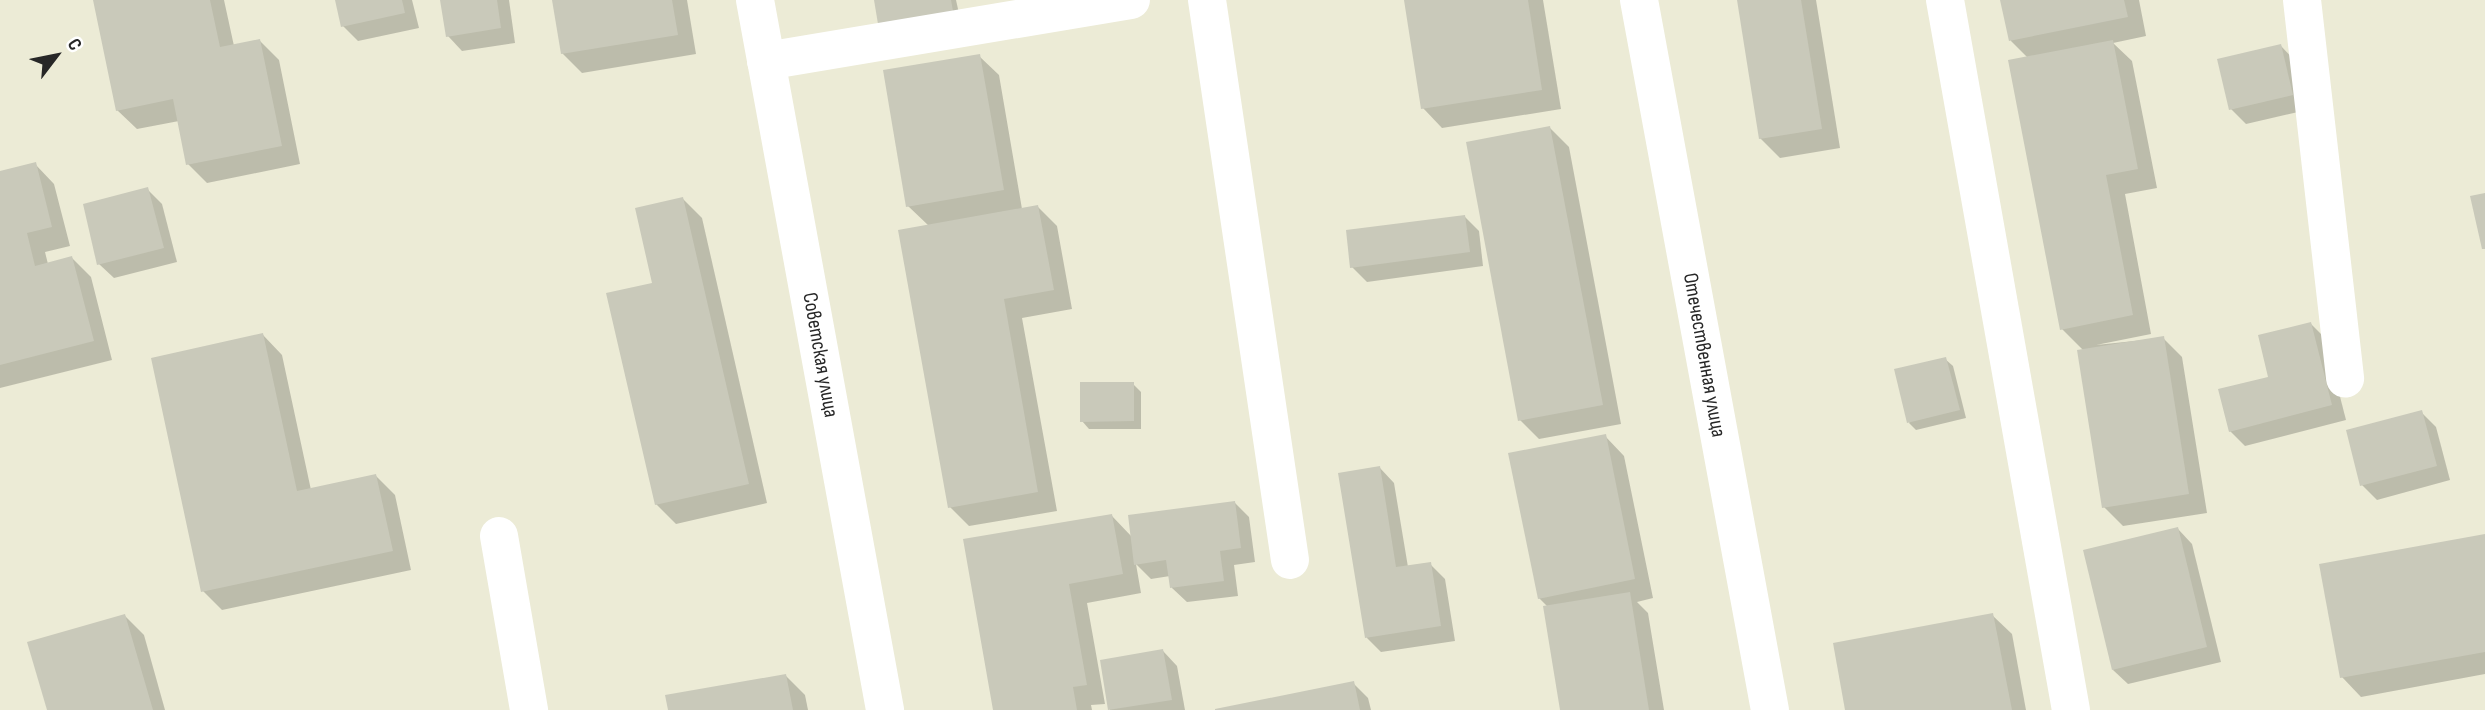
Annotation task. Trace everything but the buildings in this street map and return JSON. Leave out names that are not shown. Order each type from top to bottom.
[{"type":"street","name":"Советская улица","points":[[755,0],[885,710]]},
{"type":"street","points":[[766,61],[1131,0]]},
{"type":"street","points":[[1207,0],[1290,560]]},
{"type":"street","name":"Отечественная улица","points":[[1639,0],[1770,710]]},
{"type":"street","points":[[1945,0],[2071,710]]},
{"type":"street","points":[[2302,0],[2344,379]]},
{"type":"street","points":[[499,536],[529,710]]}]
